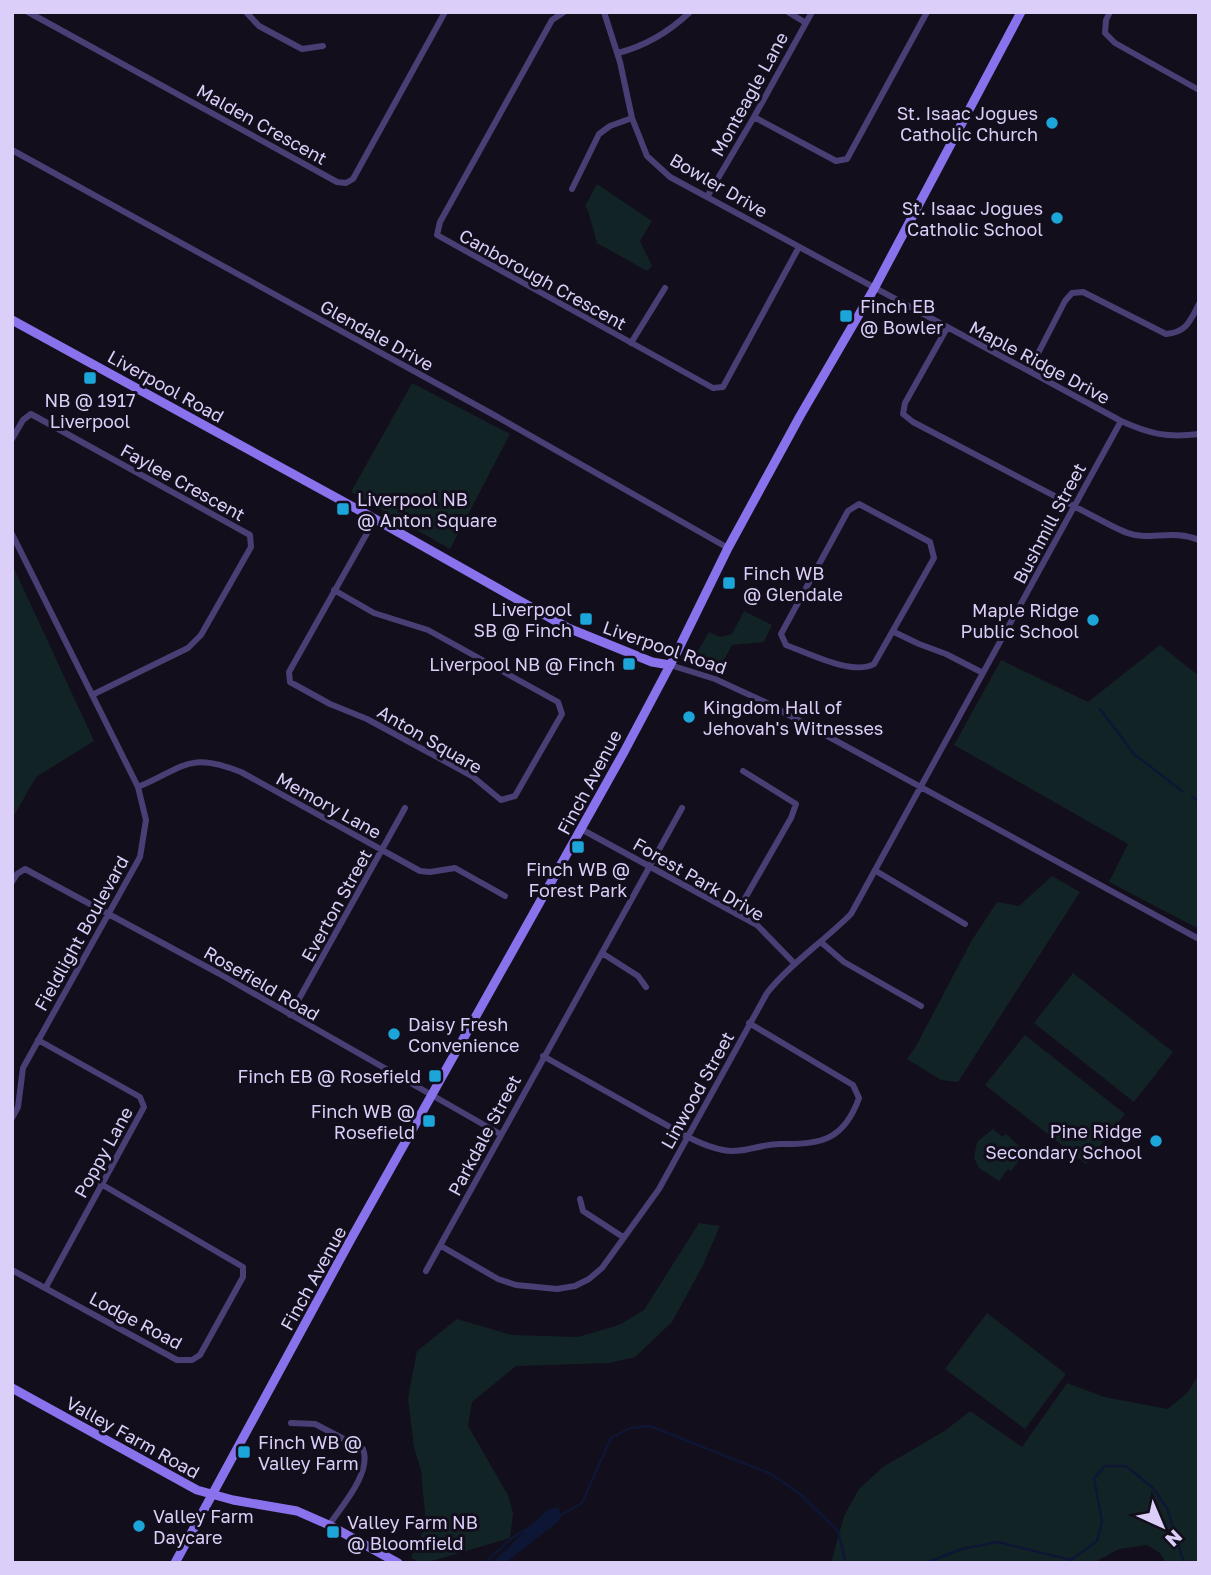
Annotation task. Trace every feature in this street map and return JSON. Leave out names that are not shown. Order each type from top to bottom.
[{"type":"main road","name":"Finch Avenue","points":[[175,1563],[351,1239],[581,829],[670,665],[728,548],[800,416],[875,288],[1021,12]]},
{"type":"main road","name":"Liverpool Road","points":[[12,320],[568,628],[652,662],[670,665]]},
{"type":"main road","name":"Valley Farm Road","points":[[12,1388],[197,1490],[298,1511],[330,1525],[398,1563]]},
{"type":"street","name":"Malden Crescent","points":[[28,12],[337,182],[346,183],[353,179],[445,12]]},
{"type":"street","points":[[246,12],[259,26],[302,49],[323,46]]},
{"type":"street","name":"Canborough Crescent","points":[[564,12],[552,20],[440,222],[438,235],[713,388],[723,387],[799,247]]},
{"type":"street","name":"Bowler Drive","points":[[604,12],[618,53],[632,118],[647,156],[670,177],[875,288]]},
{"type":"street","points":[[618,53],[657,37],[675,26],[690,12]]},
{"type":"street","name":"Monteagle Lane","points":[[707,197],[806,23],[788,12]]},
{"type":"street","points":[[806,23],[812,12]]},
{"type":"street","points":[[754,117],[836,161],[847,159],[927,12]]},
{"type":"street","points":[[1110,12],[1105,33],[1115,43],[1199,90]]},
{"type":"street","points":[[572,188],[599,134],[610,126],[632,118]]},
{"type":"street","name":"Glendale Drive","points":[[12,150],[494,415],[728,548]]},
{"type":"street","points":[[631,343],[665,288]]},
{"type":"street","name":"Maple Ridge Drive","points":[[875,288],[1121,421],[1150,434],[1199,434]]},
{"type":"street","points":[[1030,371],[1065,301],[1072,293],[1083,292],[1166,334],[1179,333],[1199,304]]},
{"type":"street","points":[[947,328],[905,403],[904,414],[913,422],[1131,534],[1180,534],[1199,540]]},
{"type":"street","name":"Faylee Crescent","points":[[12,439],[23,420],[31,414],[250,535],[251,547],[201,635],[188,648],[92,695]]},
{"type":"street","name":"Bushmill Street","points":[[921,787],[1121,421]]},
{"type":"street","points":[[859,504],[912,530],[930,542],[934,550],[934,558],[894,632],[874,664],[866,669],[852,668],[786,645],[781,637],[782,630],[849,511],[859,504]]},
{"type":"street","name":"Anton Square","points":[[334,590],[374,612],[428,630],[558,702],[562,714],[515,796],[501,800],[472,776],[367,719],[330,704],[290,682],[289,672],[334,590],[375,519]]},
{"type":"street","name":"Fieldlight Boulevard","points":[[12,534],[138,787],[146,820],[141,857],[23,1068],[18,1107],[12,1118]]},
{"type":"street","points":[[894,632],[919,645],[946,653],[983,673]]},
{"type":"street","name":"Liverpool Road","points":[[670,665],[715,679],[765,702],[1199,939]]},
{"type":"street","name":"Memory Lane","points":[[138,787],[183,764],[202,761],[219,763],[241,772],[420,871],[455,868],[505,896]]},
{"type":"street","points":[[736,914],[791,818],[796,804],[743,771]]},
{"type":"street","name":"Linwood Street","points":[[441,1246],[498,1279],[516,1285],[557,1289],[575,1286],[602,1268],[659,1189],[767,993],[778,978],[822,943],[851,914],[921,787]]},
{"type":"street","name":"Everton Street","points":[[290,1015],[405,808]]},
{"type":"street","name":"Parkdale Street","points":[[426,1270],[682,808]]},
{"type":"street","name":"Forest Park Drive","points":[[581,829],[757,925],[795,964]]},
{"type":"street","name":"Rosefield Road","points":[[12,882],[17,874],[25,869],[500,1134]]},
{"type":"street","points":[[876,871],[965,923]]},
{"type":"street","points":[[822,943],[844,962],[921,1006]]},
{"type":"street","points":[[602,953],[638,976],[646,987]]},
{"type":"street","points":[[543,1056],[688,1137],[725,1151],[746,1151],[768,1144],[810,1144],[827,1140],[843,1128],[853,1114],[859,1098],[853,1085],[749,1023]]},
{"type":"street","name":"Poppy Lane","points":[[38,1040],[140,1097],[144,1107],[46,1287]]},
{"type":"street","name":"Lodge Road","points":[[12,1270],[177,1360],[192,1360],[200,1354],[243,1277],[243,1268],[101,1184]]},
{"type":"street","points":[[580,1199],[583,1211],[623,1237]]},
{"type":"street","points":[[291,1423],[314,1424],[363,1449],[366,1458],[363,1473],[330,1525]]},
{"type":"shaded area","points":[[597,184],[652,221],[640,241],[652,266],[647,271],[597,243],[585,206]]},
{"type":"shaded area","points":[[412,383],[510,434],[450,549],[351,492]]},
{"type":"shaded area","points":[[12,564],[94,741],[36,777],[12,819]]},
{"type":"shaded area","points":[[744,611],[772,625],[764,642],[732,645],[718,671],[695,656],[709,632],[720,637],[732,634]]},
{"type":"shaded area","points":[[1160,645],[1199,676],[1199,929],[1109,882],[1128,844],[954,745],[1001,660],[1088,702]]},
{"type":"shaded area","points":[[1052,876],[1080,892],[958,1082],[941,1080],[907,1059],[972,940],[997,902],[1019,906]]},
{"type":"shaded area","points":[[1073,973],[1173,1052],[1134,1102],[1034,1023]]},
{"type":"shaded area","points":[[1025,1035],[1125,1114],[1086,1164],[985,1085]]},
{"type":"shaded area","points":[[993,1129],[1003,1137],[1006,1134],[1018,1145],[1020,1159],[999,1181],[979,1168],[974,1158],[977,1142]]},
{"type":"shaded area","points":[[699,1223],[720,1226],[702,1267],[672,1322],[635,1357],[609,1363],[516,1366],[472,1402],[468,1426],[508,1495],[513,1513],[510,1538],[425,1563],[419,1563],[411,1557],[426,1525],[421,1470],[414,1448],[408,1398],[417,1351],[457,1319],[512,1335],[578,1337],[619,1325],[644,1310]]},
{"type":"shaded area","points":[[987,1313],[1066,1374],[1025,1429],[945,1369]]},
{"type":"shaded area","points":[[1199,1374],[1199,1563],[1166,1563],[1160,1553],[1147,1545],[1119,1549],[1093,1563],[831,1563],[844,1516],[859,1489],[883,1467],[946,1430],[970,1411],[1022,1447],[1067,1383],[1104,1397],[1168,1409],[1188,1392]]},
{"type":"water","points":[[558,1507],[561,1515],[559,1521],[505,1563],[492,1563],[547,1510]]},
{"type":"waterway","points":[[1100,709],[1134,754],[1182,791]]},
{"type":"waterway","points":[[1192,797],[1199,801]]},
{"type":"waterway","points":[[558,1517],[582,1503],[611,1438],[630,1428],[650,1426],[771,1474],[800,1494],[838,1531],[846,1563]]},
{"type":"waterway","points":[[925,1563],[962,1549],[998,1542],[1071,1560],[1097,1541],[1102,1522],[1094,1478],[1105,1466],[1126,1466],[1152,1487],[1167,1508],[1184,1563]]},
{"type":"waterway","points":[[485,1563],[513,1537],[532,1526]]},
{"type":"place","name":"St. Isaac Jogues Catholic Church","points":[[1052,123]]},
{"type":"place","name":"St. Isaac Jogues Catholic School","points":[[1057,218]]},
{"type":"place","name":"Finch EB @ Bowler","points":[[846,316]]},
{"type":"place","name":"NB @ 1917 Liverpool","points":[[90,378]]},
{"type":"place","name":"Liverpool NB @ Anton Square","points":[[343,509]]},
{"type":"place","name":"Finch WB @ Glendale","points":[[729,583]]},
{"type":"place","name":"Liverpool SB @ Finch","points":[[586,619]]},
{"type":"place","name":"Maple Ridge Public School","points":[[1093,620]]},
{"type":"place","name":"Liverpool NB @ Finch","points":[[629,664]]},
{"type":"place","name":"Kingdom Hall of Jehovah's Witnesses","points":[[689,717]]},
{"type":"place","name":"Finch WB @ Forest Park","points":[[578,847]]},
{"type":"place","name":"Daisy Fresh Convenience","points":[[394,1034]]},
{"type":"place","name":"Finch EB @ Rosefield","points":[[435,1076]]},
{"type":"place","name":"Finch WB @ Rosefield","points":[[429,1121]]},
{"type":"place","name":"Pine Ridge Secondary School","points":[[1156,1141]]},
{"type":"place","name":"Finch WB @ Valley Farm","points":[[244,1452]]},
{"type":"place","name":"Valley Farm Daycare","points":[[139,1526]]},
{"type":"place","name":"Valley Farm NB @ Bloomfield","points":[[333,1532]]}]
